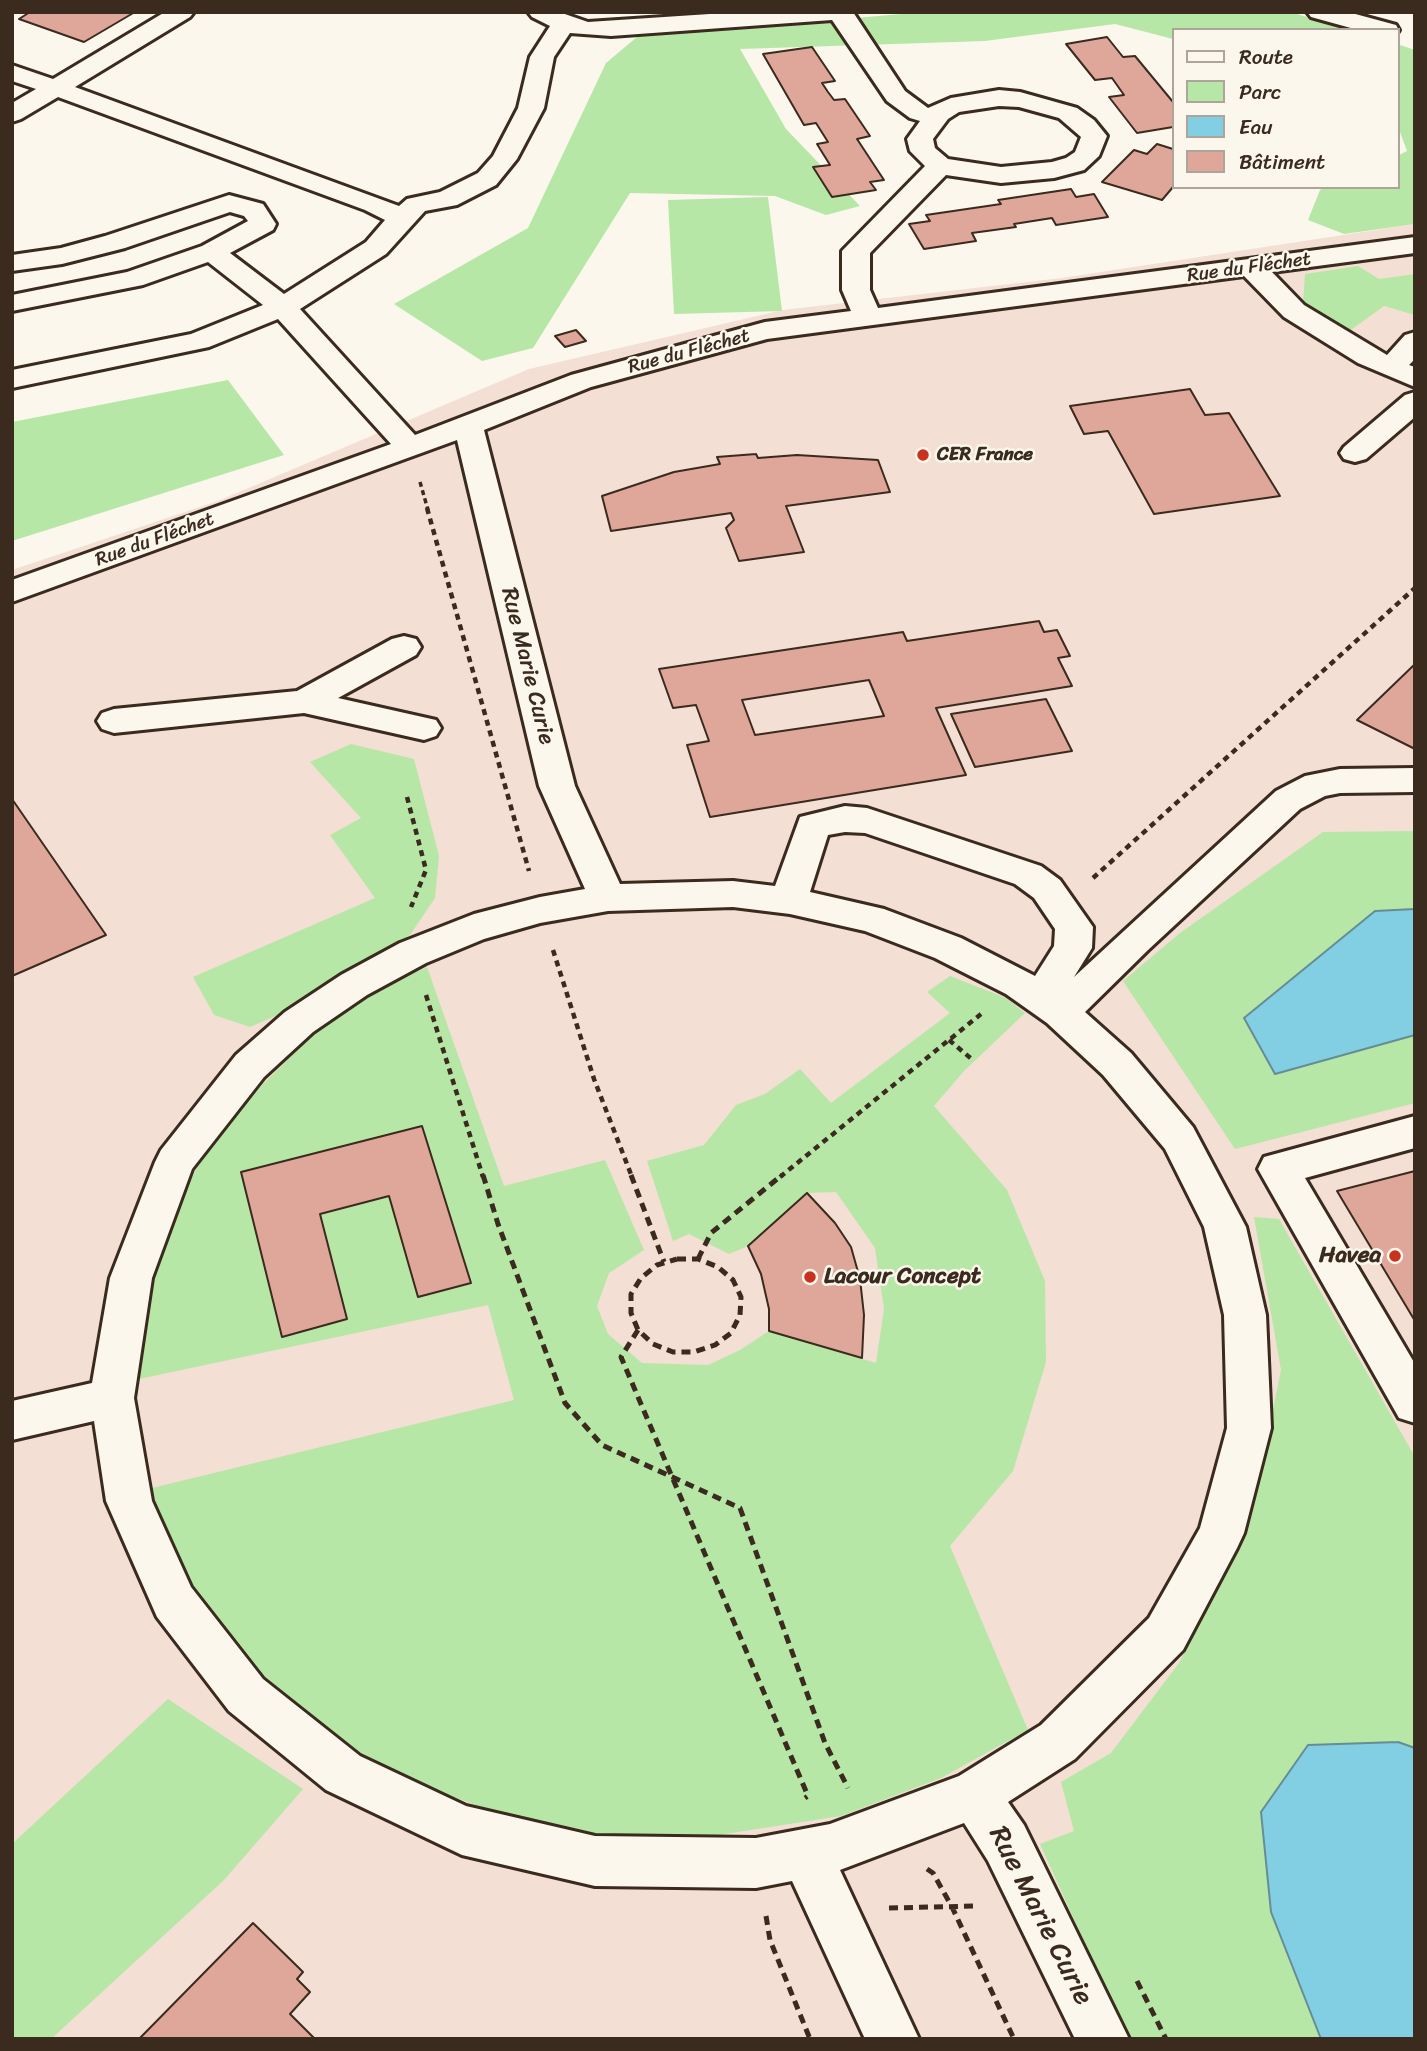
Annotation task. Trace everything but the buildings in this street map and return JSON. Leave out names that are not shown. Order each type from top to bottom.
[{"type":"main road","points":[[12,114],[182,12]]},
{"type":"main road","points":[[540,12],[564,24],[588,29],[840,12],[896,96],[919,113],[936,118]]},
{"type":"main road","points":[[1319,12],[1390,28]]},
{"type":"main road","points":[[1360,12],[1395,28]]},
{"type":"main road","points":[[12,379],[199,341],[283,307],[376,248],[401,218],[416,205],[448,199],[486,179],[505,159],[531,108],[542,57],[564,24]]},
{"type":"main road","points":[[12,72],[362,199],[401,218]]},
{"type":"main road","points":[[999,98],[1020,100],[1068,113],[1085,125],[1094,136],[1086,156],[1074,164],[1054,170],[1001,175],[940,166],[923,151],[920,139],[936,118],[951,106],[999,98]]},
{"type":"main road","points":[[868,318],[856,290],[856,251],[940,166]]},
{"type":"main road","points":[[12,263],[62,256],[116,242],[229,202],[254,210],[263,224],[212,252],[133,279],[12,303]]},
{"type":"main road","name":"Rue du Fléchet","points":[[12,592],[468,426],[581,381],[765,331],[1252,268],[1410,244]]},
{"type":"main road","points":[[212,252],[283,307],[410,447]]},
{"type":"main road","points":[[1252,268],[1294,311],[1368,358],[1403,373],[1415,341]]},
{"type":"main road","points":[[1355,453],[1415,401]]},
{"type":"main road","name":"Rue Marie Curie","points":[[468,426],[557,786],[608,898]]},
{"type":"main road","points":[[304,702],[404,648]]},
{"type":"main road","points":[[114,721],[304,702],[425,728]]},
{"type":"main road","points":[[1040,998],[1135,940],[1288,800],[1317,785],[1340,781],[1415,780]]},
{"type":"main road","points":[[790,901],[804,846],[813,826],[845,819],[867,821],[1028,875],[1046,889],[1074,927],[1073,948],[1040,998]]},
{"type":"main road","points":[[733,894],[790,901],[871,919],[948,948],[1040,998],[1117,1064],[1180,1138],[1225,1227],[1245,1315],[1249,1428],[1222,1533],[1166,1633],[1058,1742],[974,1795],[830,1849],[756,1863],[595,1861],[462,1830],[343,1773],[246,1695],[174,1602],[129,1501],[112,1398],[131,1278],[175,1162],[250,1066],[299,1022],[413,953],[474,928],[540,910],[608,898],[733,894]]},
{"type":"main road","points":[[1415,1132],[1278,1169],[1415,1404]]},
{"type":"main road","points":[[12,1421],[112,1398]]},
{"type":"main road","name":"Rue Marie Curie","points":[[974,1795],[1006,1843],[1103,2039]]},
{"type":"main road","points":[[805,1853],[893,2039]]},
{"type":"path","points":[[410,447],[540,910],[594,1079],[664,1262]]},
{"type":"path","points":[[1061,907],[1415,588]]},
{"type":"path","points":[[407,797],[426,870],[400,929],[413,953],[498,1224],[565,1403],[602,1445],[740,1508],[825,1743],[871,1833],[933,1872],[1014,2039]]},
{"type":"path","points":[[698,1259],[711,1233],[949,1040],[1040,998]]},
{"type":"path","points":[[949,1040],[974,1061]]},
{"type":"path","points":[[698,1259],[718,1267],[733,1280],[741,1297],[740,1315],[731,1332],[715,1345],[694,1352],[673,1352],[653,1344],[638,1330],[631,1313],[631,1294],[641,1278],[664,1262],[698,1259]]},
{"type":"path","points":[[638,1330],[621,1357],[808,1796],[796,1801]]},
{"type":"path","points":[[756,1863],[770,1940],[810,2039]]},
{"type":"shaded area","points":[[1415,224],[1415,2039],[12,2039],[12,570],[218,501],[529,369],[783,310],[1062,278]]},
{"type":"green space","points":[[924,12],[1290,12],[1346,28],[1172,28],[1172,39],[1115,24],[985,41],[740,49],[786,129],[860,206],[826,215],[775,196],[630,193],[533,348],[482,361],[394,304],[528,228],[606,63],[637,37]]},
{"type":"green space","points":[[1399,45],[1415,50],[1415,224],[1344,234],[1308,220],[1322,189],[1399,189],[1399,155],[1407,151],[1399,129]]},
{"type":"green space","points":[[768,197],[782,311],[674,314],[668,200]]},
{"type":"green space","points":[[1358,266],[1379,279],[1415,274],[1415,315],[1384,306],[1348,332],[1303,303],[1305,274]]},
{"type":"green space","points":[[228,380],[284,455],[12,541],[12,422]]},
{"type":"green space","points":[[351,744],[414,759],[439,856],[435,898],[410,935],[280,1014],[250,1027],[214,1015],[193,977],[375,898],[330,835],[361,818],[310,762]]},
{"type":"green space","points":[[1415,831],[1415,1103],[1235,1149],[1123,981],[1180,933],[1323,832]]},
{"type":"green space","points":[[427,967],[504,1186],[605,1160],[644,1250],[609,1273],[597,1306],[608,1334],[642,1363],[708,1365],[740,1350],[769,1331],[876,1363],[884,1309],[875,1248],[836,1192],[807,1193],[748,1246],[729,1254],[689,1234],[673,1241],[647,1161],[704,1145],[736,1105],[765,1094],[800,1069],[831,1103],[950,1013],[927,992],[950,976],[1006,998],[1025,1013],[964,1071],[934,1106],[1007,1190],[1045,1281],[1046,1362],[1013,1471],[950,1546],[1028,1730],[941,1778],[841,1816],[686,1840],[545,1831],[414,1782],[316,1728],[256,1673],[186,1577],[148,1489],[514,1400],[488,1305],[139,1379],[140,1310],[159,1245],[204,1153],[262,1085],[313,1035],[371,993]]},
{"type":"green space","points":[[1254,1217],[1279,1219],[1415,1457],[1415,2039],[1128,2039],[1040,1844],[1074,1831],[1061,1782],[1111,1753],[1179,1663],[1234,1556],[1260,1473],[1281,1370]]},
{"type":"green space","points":[[168,1699],[303,1789],[224,1880],[51,2039],[12,2039],[12,1844]]},
{"type":"water","points":[[1415,909],[1415,1035],[1275,1074],[1244,1018],[1375,911]]},
{"type":"water","points":[[1398,1742],[1415,1748],[1415,2039],[1321,2039],[1271,1912],[1261,1812],[1308,1745]]},
{"type":"place","name":"CER France","points":[[923,455]]},
{"type":"place","name":"Havea","points":[[1395,1256]]},
{"type":"place","name":"Lacour Concept","points":[[810,1277]]}]
